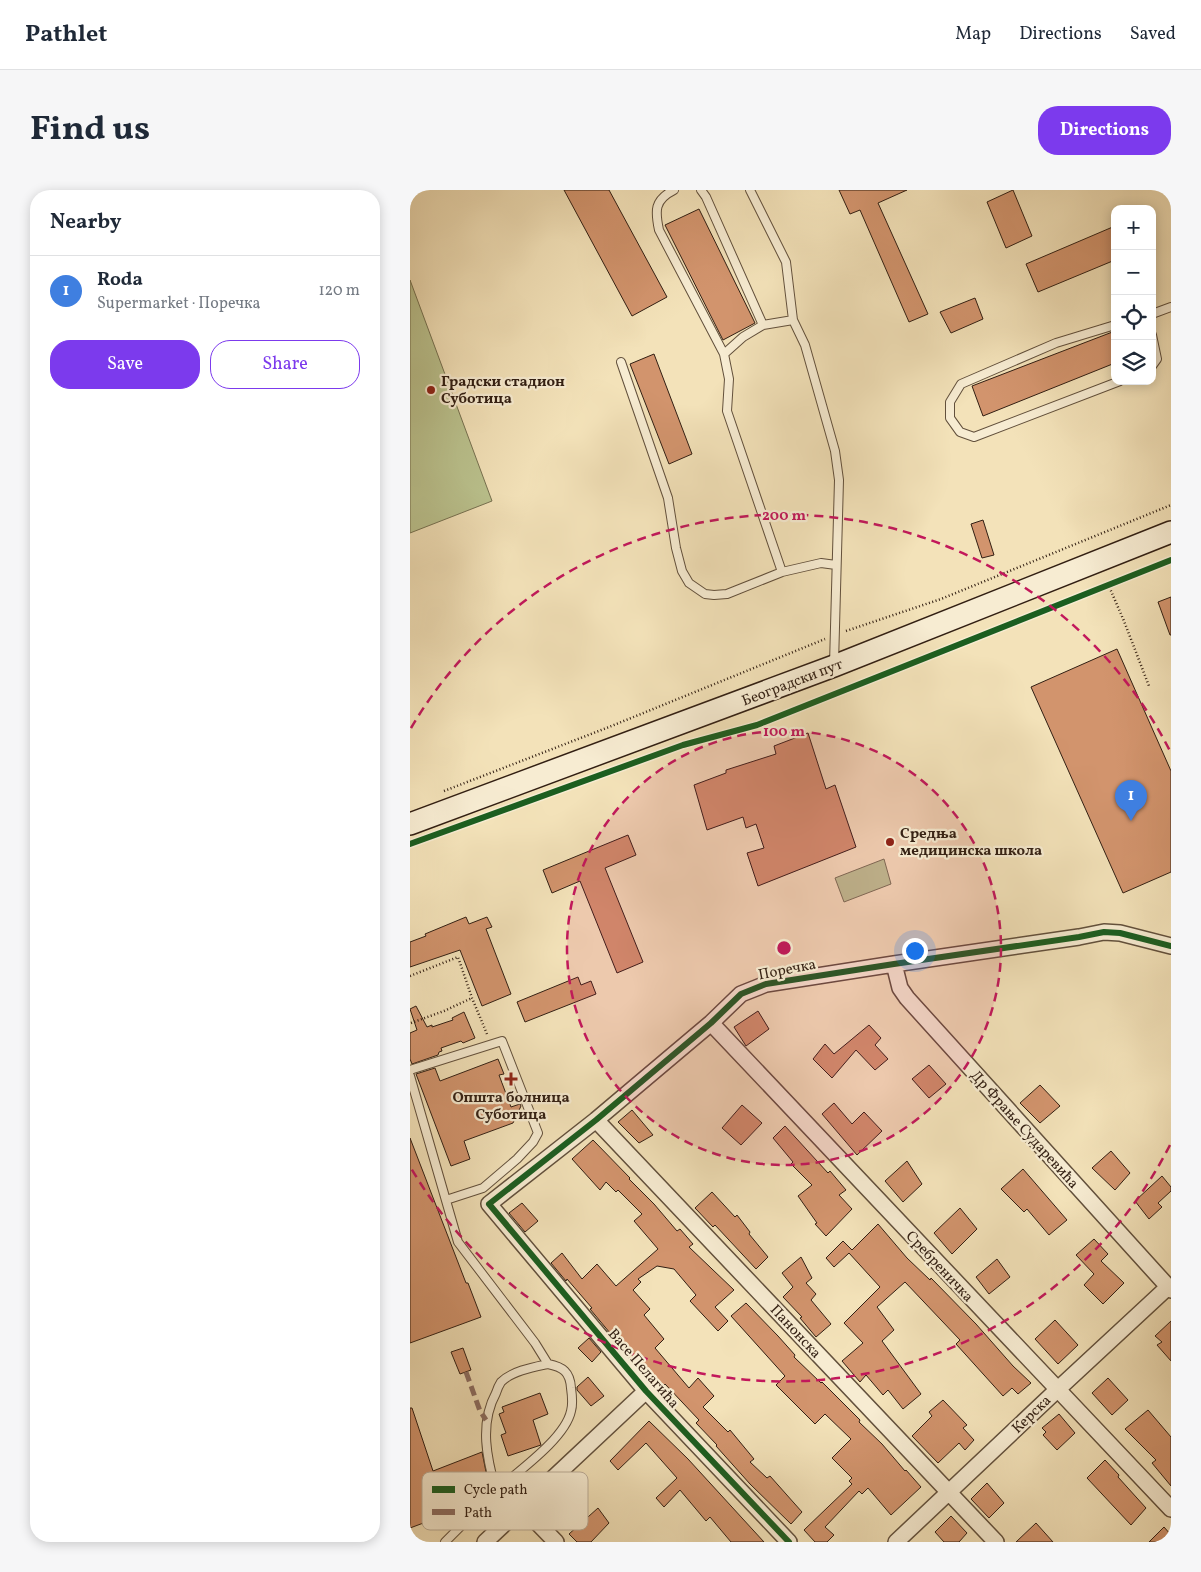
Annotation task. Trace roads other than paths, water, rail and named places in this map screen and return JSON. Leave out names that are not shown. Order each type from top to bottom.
[{"type":"main road","name":"Београдски пут","points":[[410,824],[834,666],[1171,532]]},
{"type":"street","name":"Поречка","points":[[489,1204],[596,1120],[711,1023],[741,994],[766,984],[1079,938],[1104,932],[1120,933],[1171,946]]},
{"type":"street","name":"Др Фрање Сударевића","points":[[894,964],[900,988],[907,998],[1170,1289]]},
{"type":"street","name":"Сребреничка","points":[[711,1023],[1171,1509]]},
{"type":"street","name":"Панонска","points":[[596,1120],[996,1542]]},
{"type":"street","name":"Васе Пелагића","points":[[489,1204],[646,1391],[789,1542]]},
{"type":"street","name":"Керска","points":[[896,1542],[1057,1390],[1170,1289]]},
{"type":"street","points":[[559,1472],[646,1391]]},
{"type":"street","points":[[485,1542],[498,1530]]},
{"type":"street","points":[[544,1530],[556,1542]]},
{"type":"lane","points":[[674,190],[661,199],[657,206],[656,217],[659,230],[724,354],[729,379],[726,411],[782,572]]},
{"type":"lane","points":[[701,190],[706,197],[763,325]]},
{"type":"lane","points":[[750,190],[786,262],[793,320],[805,345],[835,452],[840,480],[834,666]]},
{"type":"lane","points":[[1156,313],[1171,307]]},
{"type":"lane","points":[[724,354],[743,337],[763,325],[793,320]]},
{"type":"lane","points":[[1111,326],[1056,343],[961,384],[950,402],[950,418],[960,432],[974,438],[1111,385]]},
{"type":"lane","points":[[621,362],[668,498],[682,571],[689,583],[705,594],[714,596],[727,594],[782,572],[821,563],[836,565]]},
{"type":"lane","points":[[410,1070],[502,1041],[538,1133],[522,1154],[483,1188],[446,1200]]},
{"type":"lane","points":[[410,1076],[458,1242],[535,1343],[548,1364]]},
{"type":"lane","points":[[491,1472],[486,1448],[486,1420],[490,1403],[500,1383],[512,1375],[548,1364],[561,1366],[567,1372],[572,1396],[571,1412],[565,1425],[543,1452],[520,1472]]},
{"type":"lane","points":[[445,1542],[457,1530]]},
{"type":"place","name":"Градски стадион Суботица","points":[[431,390]]},
{"type":"place","name":"Roda","points":[[1131,821]]},
{"type":"place","name":"Средња медицинска школа","points":[[890,842]]},
{"type":"place","name":"Општа болница Суботица","points":[[511,1079]]}]
